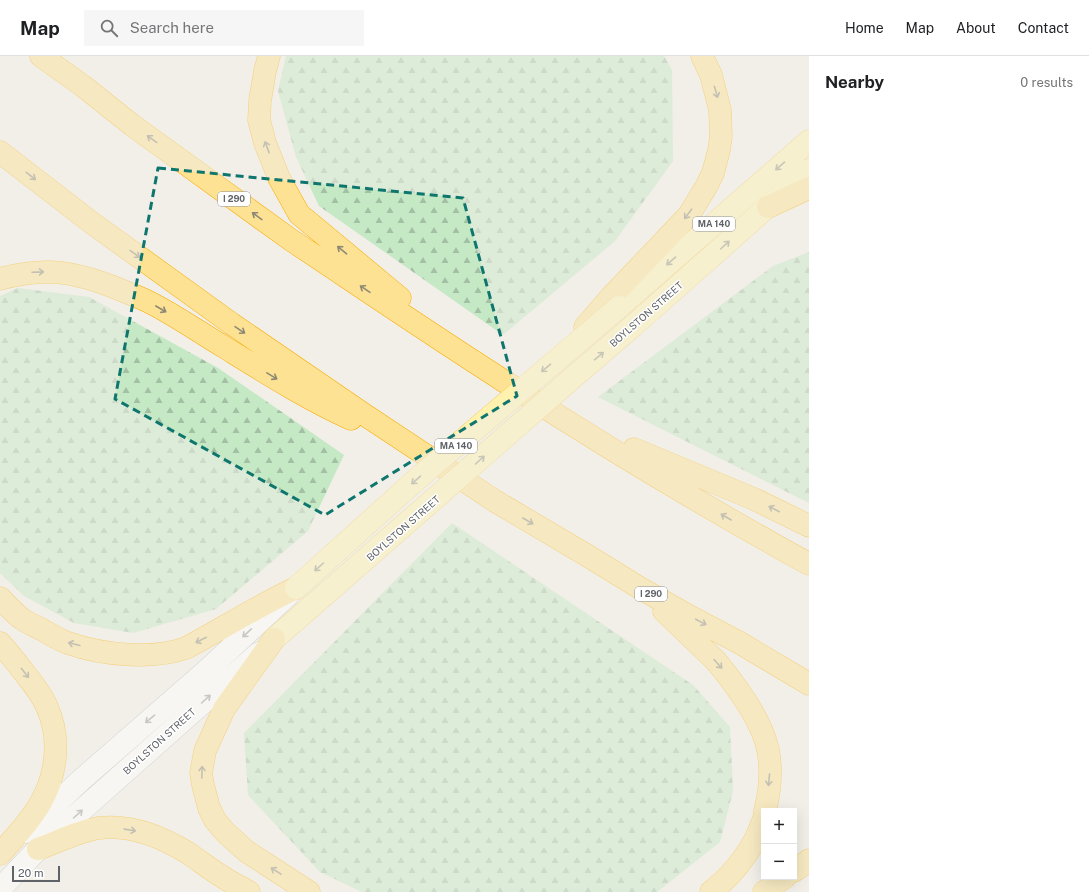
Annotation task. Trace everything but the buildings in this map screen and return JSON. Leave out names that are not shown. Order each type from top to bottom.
[{"type":"highway","name":"I 290","points":[[41,56],[259,218],[491,373],[694,499],[809,564]]},
{"type":"highway","points":[[269,56],[260,101],[259,120],[265,144],[279,178],[299,214],[491,373]]},
{"type":"highway","points":[[615,302],[689,215],[713,172],[719,150],[720,110],[718,97],[711,75],[702,56]]},
{"type":"highway","name":"I 290","points":[[0,152],[92,223],[232,324],[365,415],[495,501],[640,588],[740,643],[809,684]]},
{"type":"highway","points":[[768,207],[809,188]]},
{"type":"highway","points":[[0,279],[33,272],[74,274],[108,285],[148,301],[199,330],[272,377],[324,406],[426,455]]},
{"type":"highway","points":[[565,420],[754,499],[809,526]]},
{"type":"highway","points":[[0,598],[23,620],[68,643],[116,653],[147,654],[168,653],[186,648],[269,601],[296,588]]},
{"type":"highway","points":[[640,588],[716,661],[750,709],[759,725],[768,750],[770,769],[767,808]]},
{"type":"highway","points":[[274,639],[224,709],[204,751],[201,773],[208,808],[215,820],[225,832],[246,851],[309,892]]},
{"type":"highway","points":[[0,643],[34,685],[47,706],[54,725],[56,744],[55,764],[46,793],[40,805],[0,855]]},
{"type":"highway","points":[[38,849],[71,836],[99,828],[135,830],[152,835],[179,848],[224,878],[249,892]]},
{"type":"highway","points":[[711,892],[735,870],[752,845],[761,828]]},
{"type":"highway","points":[[797,869],[809,860]]},
{"type":"highway","points":[[764,892],[782,880]]},
{"type":"main road","name":"MA 140","points":[[0,855],[80,781],[205,672],[417,479],[563,354],[615,302],[809,141]]},
{"type":"main road","name":"BOYLSTON STREET","points":[[0,889],[38,849],[274,639],[633,326],[809,170]]},
{"type":"highlighted area","points":[[158,168],[463,198],[517,396],[325,515],[115,399]]},
{"type":"green space","points":[[286,56],[664,56],[672,70],[673,161],[615,241],[503,335],[319,206],[296,157],[278,91]]},
{"type":"green space","points":[[809,252],[809,503],[598,397],[773,266]]},
{"type":"green space","points":[[18,288],[89,297],[218,368],[344,455],[308,531],[216,609],[133,633],[74,623],[24,596],[0,573],[0,296]]},
{"type":"green space","points":[[452,523],[693,685],[730,727],[733,791],[720,842],[657,892],[362,892],[320,872],[248,795],[244,733]]}]
